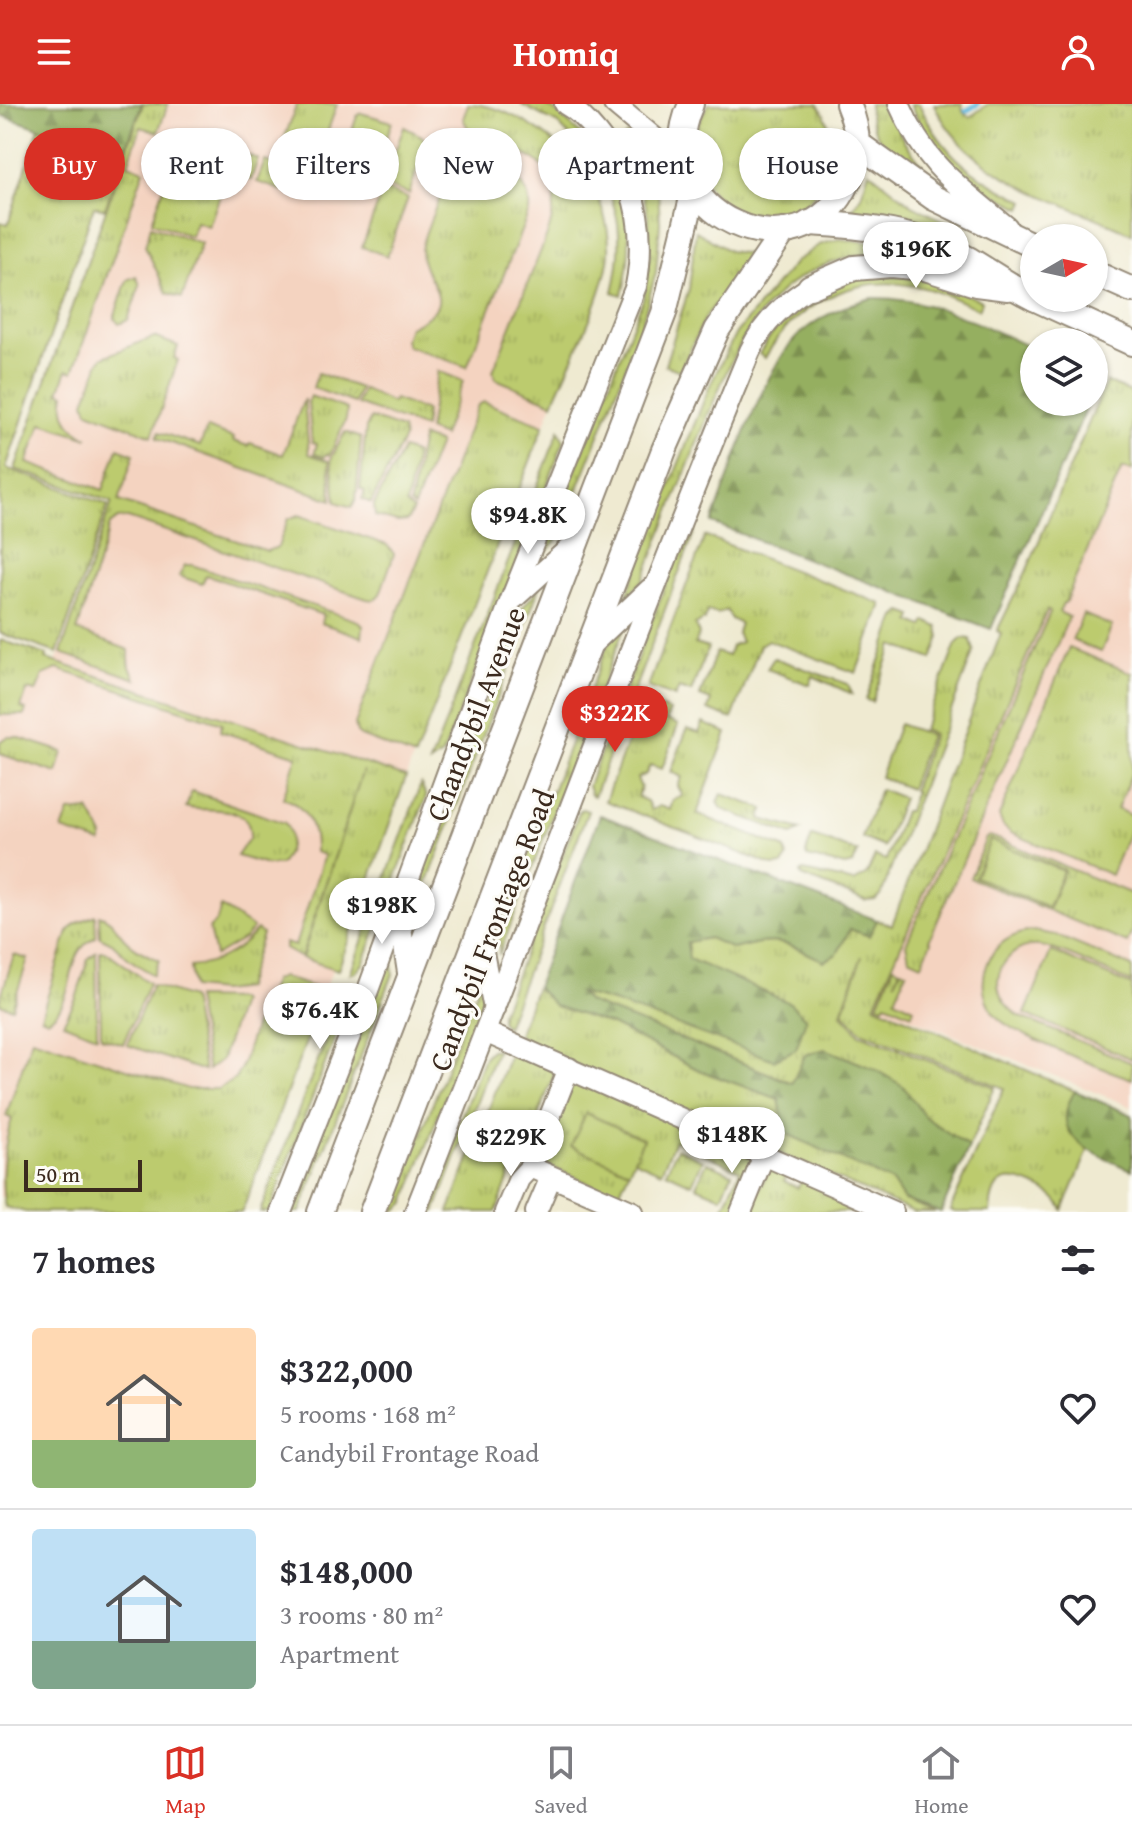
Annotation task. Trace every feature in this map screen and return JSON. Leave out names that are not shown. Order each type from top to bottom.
[{"type":"main road","points":[[684,128],[691,104]]},
{"type":"main road","points":[[848,104],[857,128]]},
{"type":"main road","points":[[867,150],[934,198],[1020,239]]},
{"type":"main road","name":"Chandybil Avenue","points":[[320,1212],[664,313],[692,200]]},
{"type":"main road","points":[[702,200],[711,210],[733,224],[758,232],[784,231],[809,223],[829,210],[837,200]]},
{"type":"main road","points":[[809,223],[878,229],[927,241],[969,260],[1020,290]]},
{"type":"main road","points":[[372,1212],[664,450],[707,349],[726,315],[784,231]]},
{"type":"main road","points":[[810,287],[854,268],[891,265],[925,268],[1020,293]]},
{"type":"main road","points":[[1108,279],[1132,290]]},
{"type":"main road","points":[[1065,312],[1132,343]]},
{"type":"street","points":[[281,1212],[368,990],[510,602],[626,315],[639,270],[639,215],[628,180],[605,142],[581,115],[565,104]]},
{"type":"street","points":[[614,104],[643,128]]},
{"type":"street","points":[[899,104],[931,162],[1020,236]]},
{"type":"street","name":"Candybil Frontage Road","points":[[414,1210],[494,1009],[654,584],[756,339],[775,314],[810,287]]},
{"type":"street","points":[[510,602],[575,543]]},
{"type":"street","points":[[586,650],[654,584]]},
{"type":"street","points":[[398,904],[410,981]]},
{"type":"street","points":[[479,932],[494,1009]]},
{"type":"street","points":[[485,1032],[893,1212]]},
{"type":"street","points":[[505,1212],[519,1179],[530,1167],[569,1068]]},
{"type":"street","points":[[741,1212],[764,1155]]},
{"type":"street","points":[[530,1167],[633,1212]]},
{"type":"street","points":[[536,1212],[551,1177]]},
{"type":"shaded area","points":[[143,104],[475,104],[521,128],[415,128],[415,200],[522,200],[522,128],[538,137],[538,200],[560,200],[553,403],[403,784],[240,1212],[0,1197],[0,650],[54,668],[112,502],[14,469],[109,200],[125,200],[125,155]]},
{"type":"shaded area","points":[[1132,416],[1132,1107],[876,1004]]},
{"type":"green space","points":[[0,104],[142,104],[125,151],[125,128],[39,128],[0,115]]},
{"type":"green space","points":[[143,104],[168,104],[159,128],[141,127],[128,164],[141,169],[141,179],[73,372],[67,370],[59,392],[65,394],[64,409],[68,420],[88,438],[42,423],[27,463],[103,490],[118,448],[134,454],[119,501],[267,551],[278,547],[288,519],[299,515],[387,545],[394,554],[380,594],[374,600],[128,518],[118,519],[110,525],[77,631],[129,650],[129,665],[136,679],[61,653],[112,502],[15,469],[109,200],[125,200],[125,155]]},
{"type":"green space","points":[[297,104],[337,104],[329,128],[288,128]]},
{"type":"green space","points":[[468,104],[500,110],[534,127],[538,130],[538,163],[522,153],[522,128],[468,128],[463,119]]},
{"type":"green space","points":[[520,104],[543,104],[574,128],[562,128]]},
{"type":"green space","points":[[709,104],[818,104],[829,128],[739,128],[739,200],[808,200],[798,208],[777,216],[754,216],[720,200],[723,200],[723,128],[697,128]]},
{"type":"green space","points":[[869,104],[887,104],[904,141],[939,187],[903,162],[883,143],[871,119]]},
{"type":"green space","points":[[910,104],[919,104],[950,152],[975,174],[1025,201],[1022,208],[955,168],[930,141]]},
{"type":"green space","points":[[934,104],[962,104],[963,112],[970,117],[988,104],[1132,104],[1132,234],[1048,198],[994,170],[970,152],[950,130]]},
{"type":"green space","points":[[361,113],[392,122],[390,128],[353,128]]},
{"type":"green space","points":[[404,127],[415,132],[415,176],[409,194],[399,191],[399,141]]},
{"type":"green space","points":[[252,157],[258,159],[252,177]]},
{"type":"green space","points":[[265,161],[268,162],[268,186],[257,182]]},
{"type":"green space","points":[[869,171],[912,205],[952,225],[947,235],[893,216],[851,211],[858,200],[867,200]]},
{"type":"green space","points":[[24,174],[24,200],[108,200],[105,209],[94,206],[6,468],[108,505],[57,653],[0,633],[0,222],[8,224]]},
{"type":"green space","points":[[522,185],[528,198],[529,211],[467,367],[407,346],[405,340],[409,327],[436,308],[436,289],[422,257],[422,245],[439,200],[522,200]]},
{"type":"green space","points":[[399,195],[408,198],[387,256],[362,247],[379,200],[399,200]]},
{"type":"green space","points":[[159,200],[218,200],[209,226],[196,222],[191,236],[152,222]]},
{"type":"green space","points":[[554,200],[598,200],[608,232],[609,252],[595,307],[553,403],[496,379],[493,371],[549,230]]},
{"type":"green space","points":[[612,200],[622,200],[629,240],[622,295],[613,292],[619,257]]},
{"type":"green space","points":[[644,200],[659,200],[656,272],[638,337],[559,536],[538,563],[644,297],[650,237]]},
{"type":"green space","points":[[151,226],[201,243],[182,298],[167,293],[145,246]]},
{"type":"green space","points":[[696,231],[729,251],[754,255],[706,316],[680,371],[665,365],[689,289]]},
{"type":"green space","points":[[839,239],[887,244],[922,255],[885,252],[842,259],[811,271],[785,288],[764,310],[746,335],[717,393],[643,580],[625,599],[710,385],[736,333],[795,262],[819,245]]},
{"type":"green space","points":[[904,274],[942,284],[982,301],[978,309],[931,290],[892,283],[848,289],[809,308],[777,339],[765,358],[759,354],[796,309],[820,293],[855,279]]},
{"type":"green space","points":[[136,276],[140,285],[128,320],[119,324],[115,315],[127,280]]},
{"type":"green space","points":[[872,298],[894,299],[935,307],[975,322],[1020,343],[1020,416],[1083,416],[991,629],[712,523],[749,422],[774,370],[801,333],[843,307]]},
{"type":"green space","points":[[154,337],[178,346],[174,358],[178,360],[152,436],[88,411],[85,402],[103,357]]},
{"type":"green space","points":[[438,371],[463,381],[443,436],[428,430]]},
{"type":"green space","points":[[318,373],[360,388],[354,403],[313,388]]},
{"type":"green space","points":[[1108,383],[1132,393],[1132,471],[1122,468],[1059,612],[1069,617],[929,940],[931,942],[922,964],[909,958],[906,944],[1050,612],[1047,610],[875,1005],[1075,1091],[1068,1110],[1068,1124],[1088,1151],[1063,1210],[1055,1198],[1044,1191],[1025,1182],[1009,1180],[997,1185],[990,1212],[955,1212],[950,1210],[1004,1088],[861,1031],[843,1012],[862,956],[841,1013],[860,1034],[995,1087],[969,1147],[925,1117],[902,1086],[874,1069],[825,1049],[805,1055],[793,1083],[588,1002],[578,992],[613,1002],[806,1019],[790,1003],[688,959],[687,942],[709,938],[733,949],[760,943],[780,943],[824,961],[837,954],[850,929],[869,936],[877,920],[892,925],[1001,633],[997,631],[1026,572],[1092,416],[1108,416]]},
{"type":"green space","points":[[363,389],[392,403],[394,399],[426,411],[424,428],[357,404]]},
{"type":"green space","points":[[310,396],[347,409],[346,419],[330,455],[324,457],[314,454],[317,444],[312,442]]},
{"type":"green space","points":[[304,399],[309,454],[329,461],[332,500],[157,438],[159,432],[200,446],[207,428],[234,438],[233,441],[248,446],[250,443],[283,455]]},
{"type":"green space","points":[[484,402],[544,425],[415,757],[361,736],[355,724],[478,405]]},
{"type":"green space","points":[[371,418],[402,429],[404,438],[371,503],[362,499],[365,491],[360,489],[366,428]]},
{"type":"green space","points":[[559,430],[564,441],[443,754],[430,763]]},
{"type":"green space","points":[[345,432],[361,438],[356,499],[352,507],[336,502],[331,459]]},
{"type":"green space","points":[[422,437],[439,443],[414,507],[410,504]]},
{"type":"green space","points":[[403,449],[416,454],[406,505],[413,510],[407,521],[398,522],[375,516],[374,505]]},
{"type":"green space","points":[[694,533],[594,796],[591,795],[588,786],[685,535]]},
{"type":"green space","points":[[705,536],[882,604],[856,673],[768,640],[760,645],[732,719],[708,710],[711,700],[700,696],[716,652],[728,656],[731,646],[741,642],[737,633],[740,623],[731,619],[727,610],[717,614],[708,611],[704,620],[695,625],[699,634],[695,644],[708,648],[691,692],[679,688],[675,697],[648,687]]},
{"type":"green space","points":[[185,565],[358,621],[363,626],[362,637],[321,623],[323,615],[206,575],[202,584],[179,576]]},
{"type":"green space","points":[[540,586],[413,921],[412,896],[520,611]]},
{"type":"green space","points":[[902,612],[913,616],[911,622],[923,627],[926,621],[938,627],[940,637],[932,659],[893,645],[872,702],[866,700],[896,617]]},
{"type":"green space","points":[[1083,614],[1112,626],[1101,652],[1072,640]]},
{"type":"green space","points":[[626,623],[499,955],[500,928],[607,646]]},
{"type":"green space","points":[[962,638],[970,639],[974,650],[881,895],[875,900],[866,901],[802,876],[804,871],[854,882],[867,874],[875,856],[886,860],[904,811],[908,811],[933,734],[923,730],[956,644]]},
{"type":"green space","points":[[0,640],[47,655],[46,659],[406,777],[338,970],[302,958],[363,770],[301,958],[285,949],[285,943],[295,946],[324,855],[315,852],[312,826],[304,812],[283,798],[297,756],[220,731],[222,723],[57,669],[43,675],[36,692],[27,690],[21,708],[26,710],[24,715],[0,715]]},
{"type":"green space","points":[[1069,648],[1132,673],[1132,772],[1117,809],[1132,816],[1132,825],[1111,875],[1011,833],[1003,826],[999,816]]},
{"type":"green space","points":[[774,658],[848,684],[852,694],[813,676],[810,685],[767,669]]},
{"type":"green space","points":[[643,701],[670,711],[666,720],[678,725],[662,769],[650,765],[646,774],[637,778],[641,788],[637,797],[647,801],[651,810],[660,806],[670,810],[673,800],[683,796],[678,786],[682,777],[671,772],[687,729],[699,733],[703,723],[727,733],[697,814],[785,849],[787,858],[782,865],[774,866],[605,801]]},
{"type":"green space","points":[[899,724],[930,735],[910,789],[880,777]]},
{"type":"green space","points":[[8,737],[63,752],[57,773],[0,754],[0,741]]},
{"type":"green space","points":[[421,784],[426,797],[363,964],[350,974]]},
{"type":"green space","points":[[880,789],[903,798],[884,847],[862,838]]},
{"type":"green space","points":[[192,791],[285,823],[289,844],[280,865],[267,865],[237,856],[250,837],[244,818],[227,811],[186,807]]},
{"type":"green space","points":[[722,794],[764,809],[761,819],[801,830],[792,835],[722,809],[718,802]]},
{"type":"green space","points":[[582,809],[588,811],[506,1027],[501,1021],[501,1014]]},
{"type":"green space","points":[[89,810],[103,836],[101,843],[62,830],[69,812]]},
{"type":"green space","points":[[600,815],[877,920],[869,936],[850,929],[837,954],[824,961],[780,943],[760,943],[733,949],[709,938],[687,942],[689,959],[790,1003],[806,1019],[796,1049],[774,1060],[613,1002],[579,993],[588,1002],[792,1083],[805,1055],[825,1049],[874,1069],[903,1086],[925,1117],[969,1147],[941,1212],[904,1200],[892,1182],[785,1133],[779,1099],[701,1071],[612,1025],[555,1006],[536,987]]},
{"type":"green space","points":[[812,836],[858,852],[853,864],[845,866],[807,857]]},
{"type":"green space","points":[[990,836],[1132,894],[1132,932],[1127,943],[970,878],[986,838]],"holes":[[[990,840],[1064,870],[1049,908],[975,877]]]},
{"type":"green space","points":[[990,840],[1063,871],[1048,907],[975,877]]},
{"type":"green space","points":[[221,907],[253,928],[245,938],[215,956],[209,929],[217,920]]},
{"type":"green space","points":[[95,915],[96,937],[85,944],[79,953],[64,1001],[48,1020],[41,1017],[68,932],[75,924]]},
{"type":"green space","points":[[99,915],[110,921],[131,945],[159,960],[153,975],[100,937]]},
{"type":"green space","points":[[257,930],[262,934],[245,988],[221,991],[193,988],[190,967],[227,955]]},
{"type":"green space","points":[[1034,931],[1055,935],[1132,967],[1132,983],[1060,952],[1040,946],[1024,947],[1011,955],[999,974],[1000,993],[1005,1002],[1021,1017],[1132,1063],[1132,1079],[1039,1042],[1006,1024],[993,1011],[986,999],[984,986],[990,958],[1005,941]]},
{"type":"green space","points":[[100,951],[107,952],[149,983],[123,1044],[101,1037]]},
{"type":"green space","points":[[1051,951],[1132,986],[1132,1059],[1025,1014]]},
{"type":"green space","points":[[96,952],[97,1036],[63,1023],[76,999],[88,959]]},
{"type":"green space","points":[[391,954],[393,974],[300,1212],[290,1212]]},
{"type":"green space","points":[[14,955],[28,959],[12,1008],[0,1004],[0,999]]},
{"type":"green space","points":[[894,966],[900,969],[895,982],[901,969],[907,971],[895,999],[914,1008],[912,1014],[886,1003],[884,1006],[878,1004]]},
{"type":"green space","points":[[482,976],[482,1000],[405,1203],[395,1211],[393,1207]]},
{"type":"green space","points":[[282,977],[325,991],[242,1212],[26,1212],[5,1207],[3,1163],[12,1119],[6,1116],[32,1038],[188,1089],[218,1089],[235,1079],[265,994],[268,994],[274,980]]},
{"type":"green space","points":[[152,985],[191,998],[204,1071],[127,1045]]},
{"type":"green space","points":[[536,987],[555,1006],[612,1025],[701,1071],[779,1099],[845,1160],[892,1182],[904,1200],[935,1212],[914,1212],[558,1057],[518,1035]]},
{"type":"green space","points":[[342,997],[345,1011],[269,1212],[260,1212]]},
{"type":"green space","points":[[195,998],[237,999],[240,1002],[222,1059],[208,1070]]},
{"type":"green space","points":[[497,1049],[435,1212],[426,1212],[484,1057]]},
{"type":"green space","points":[[511,1051],[555,1072],[527,1145],[522,1143],[496,1212],[449,1212]]},
{"type":"green space","points":[[575,1079],[755,1159],[732,1212],[722,1212],[740,1170],[675,1140],[661,1172],[634,1160],[643,1139],[586,1113],[572,1146],[629,1171],[618,1196],[543,1163],[541,1161]]},
{"type":"green space","points":[[1075,1091],[1132,1115],[1132,1170],[1077,1141],[1066,1121],[1069,1102]]},
{"type":"green space","points":[[586,1113],[643,1139],[629,1171],[571,1146]]},
{"type":"green space","points":[[677,1148],[703,1160],[692,1184],[666,1172]]},
{"type":"green space","points":[[707,1162],[732,1173],[722,1197],[696,1186]]},
{"type":"green space","points":[[770,1167],[788,1173],[784,1181],[798,1188],[802,1179],[877,1212],[749,1212]]},
{"type":"waterway","points":[[966,111],[978,104]]}]
